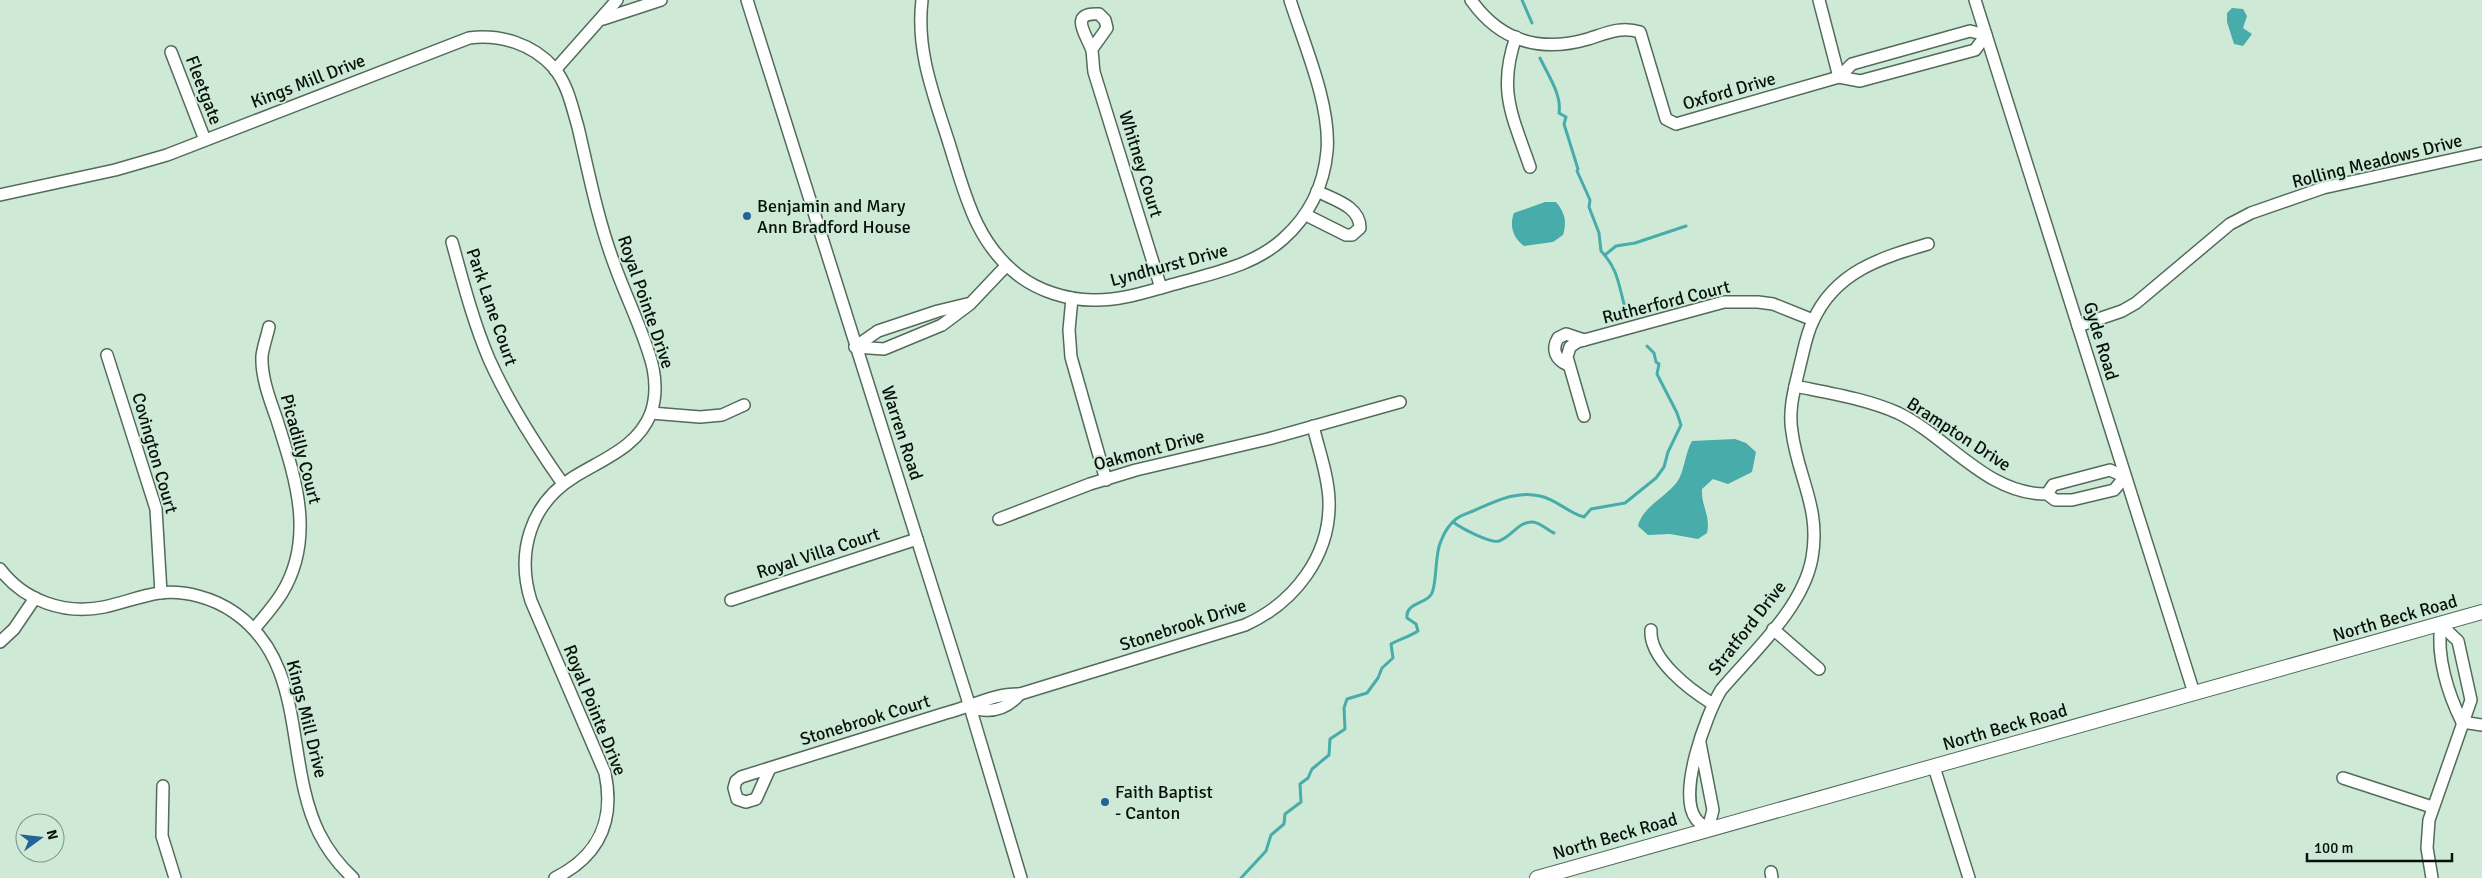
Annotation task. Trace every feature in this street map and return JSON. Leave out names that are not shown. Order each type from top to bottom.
[{"type":"main road","name":"North Beck Road","points":[[1538,878],[2482,612]]},
{"type":"street","points":[[555,70],[618,0]]},
{"type":"street","points":[[601,20],[660,0]]},
{"type":"street","name":"Warren Road","points":[[747,0],[970,707],[1021,878]]},
{"type":"street","name":"Lyndhurst Drive","points":[[922,0],[920,35],[924,60],[964,190],[980,233],[1006,266],[1037,287],[1072,298],[1114,299],[1161,288],[1250,261],[1272,248],[1306,215]]},
{"type":"street","points":[[1290,0],[1324,112],[1327,151],[1317,191],[1306,215],[1346,235],[1352,235],[1360,228],[1360,220],[1356,212],[1317,191]]},
{"type":"street","name":"Oxford Drive","points":[[1471,0],[1481,14],[1500,30],[1516,37],[1551,46],[1574,43],[1626,28],[1640,32],[1666,119],[1676,124],[1840,77],[1860,81],[1975,50],[1986,35],[1970,31],[1852,64],[1840,77]]},
{"type":"street","points":[[1819,0],[1840,77]]},
{"type":"street","name":"Gyde Road","points":[[1975,0],[2194,693]]},
{"type":"street","name":"Kings Mill Drive","points":[[0,195],[132,166],[205,140],[469,38],[494,36],[517,42],[538,54],[555,70]]},
{"type":"street","points":[[1516,37],[1510,56],[1506,82],[1512,113],[1530,167]]},
{"type":"street","name":"Whitney Court","points":[[1092,49],[1094,72],[1161,288]]},
{"type":"street","name":"Fleetgate","points":[[171,52],[205,140]]},
{"type":"street","name":"Royal Pointe Drive","points":[[554,878],[579,864],[596,844],[606,820],[609,804],[605,773],[531,601],[524,575],[525,548],[532,525],[545,503],[563,484],[628,444],[642,429],[651,413],[656,388],[652,365],[607,245],[570,98],[555,70]]},
{"type":"street","name":"Rolling Meadows Drive","points":[[2078,326],[2122,312],[2136,303],[2230,224],[2251,213],[2323,188],[2482,153]]},
{"type":"street","name":"Park Lane Court","points":[[452,242],[470,306],[493,366],[522,423],[563,484]]},
{"type":"street","points":[[1813,320],[1838,287],[1862,267],[1883,257],[1928,244]]},
{"type":"street","points":[[855,347],[884,349],[942,325],[970,304],[1006,266]]},
{"type":"street","points":[[1072,298],[1069,330],[1071,357],[1106,480]]},
{"type":"street","name":"Rutherford Court","points":[[1584,416],[1567,357],[1570,347],[1584,340],[1713,304],[1739,301],[1773,304],[1813,320]]},
{"type":"street","points":[[855,347],[878,330],[938,311],[970,304]]},
{"type":"street","name":"Stratford Drive","points":[[1700,743],[1713,810],[1708,829],[1695,818],[1688,788],[1700,743],[1713,704],[1720,690],[1787,612],[1802,587],[1812,559],[1814,540],[1812,505],[1792,432],[1791,409],[1795,386],[1813,320]]},
{"type":"street","name":"Picadilly Court","points":[[254,629],[276,602],[288,581],[298,556],[301,529],[295,479],[267,389],[262,356],[270,327]]},
{"type":"street","name":"Covington Court","points":[[107,355],[156,508],[161,593]]},
{"type":"street","name":"Brampton Drive","points":[[1795,386],[1856,400],[1898,413],[1918,425],[1985,475],[2032,494],[2047,494],[2054,500],[2081,498],[2114,490],[2125,477]]},
{"type":"street","name":"Oakmont Drive","points":[[999,519],[1106,480],[1170,461],[1400,402]]},
{"type":"street","points":[[651,413],[700,418],[722,415],[744,405]]},
{"type":"street","name":"Stonebrook Drive","points":[[970,707],[1007,694],[1020,694],[1245,625],[1282,604],[1312,568],[1326,529],[1329,502],[1328,482],[1312,426]]},
{"type":"street","points":[[2047,494],[2053,485],[2110,470],[2125,477]]},
{"type":"street","name":"Royal Villa Court","points":[[731,600],[917,539]]},
{"type":"street","name":"Kings Mill Drive","points":[[0,568],[13,584],[35,598],[58,607],[86,609],[161,593],[185,594],[210,600],[233,612],[254,629],[271,651],[282,674],[312,817],[329,852],[353,878]]},
{"type":"street","points":[[0,642],[14,629],[35,598]]},
{"type":"street","points":[[2441,625],[2440,648],[2452,702],[2462,722]]},
{"type":"street","points":[[2432,878],[2427,836],[2432,807],[2471,700],[2458,640],[2441,625]]},
{"type":"street","points":[[1773,629],[1819,669]]},
{"type":"street","points":[[1651,630],[1650,640],[1672,672],[1693,692],[1713,704]]},
{"type":"street","name":"Stonebrook Court","points":[[770,768],[970,707]]},
{"type":"street","points":[[2462,722],[2482,725]]},
{"type":"street","points":[[1934,767],[1969,878]]},
{"type":"street","points":[[2343,778],[2432,807]]},
{"type":"street","points":[[163,786],[162,836],[175,878]]},
{"type":"water","points":[[2232,8],[2243,9],[2247,16],[2243,28],[2252,34],[2243,46],[2234,44],[2227,22],[2227,13]]},
{"type":"water","points":[[1545,202],[1556,202],[1561,210],[1565,221],[1563,235],[1553,242],[1524,246],[1517,239],[1513,231],[1514,213]]},
{"type":"water","points":[[1735,439],[1746,443],[1756,452],[1752,472],[1728,484],[1713,479],[1702,489],[1708,521],[1707,533],[1698,539],[1670,534],[1648,535],[1638,526],[1649,508],[1677,482],[1692,441]]},
{"type":"waterway","points":[[1522,0],[1532,23]]},
{"type":"waterway","points":[[1540,58],[1556,92],[1559,113],[1566,117],[1564,124],[1577,171],[1590,200],[1589,207],[1599,233],[1601,251],[1614,269],[1624,304]]},
{"type":"waterway","points":[[1605,255],[1616,246],[1635,243],[1686,226]]},
{"type":"waterway","points":[[1241,878],[1266,851],[1271,835],[1284,824],[1285,814],[1301,802],[1300,784],[1308,778],[1312,769],[1329,755],[1330,739],[1345,729],[1344,708],[1347,699],[1367,693],[1378,678],[1382,668],[1393,658],[1391,644],[1418,631],[1416,624],[1407,618],[1407,613],[1431,595],[1439,546],[1445,532],[1454,521],[1462,515],[1497,501],[1522,495],[1546,498],[1584,517],[1591,509],[1625,503],[1656,478],[1664,467],[1668,452],[1681,425],[1657,374],[1659,364],[1656,362],[1654,353],[1647,346]]},
{"type":"waterway","points":[[1453,522],[1476,535],[1495,541],[1504,539],[1528,522],[1539,524],[1554,533]]},
{"type":"place","name":"Benjamin and Mary Ann Bradford House","points":[[747,216]]},
{"type":"place","name":"Faith Baptist - Canton","points":[[1105,802]]}]
